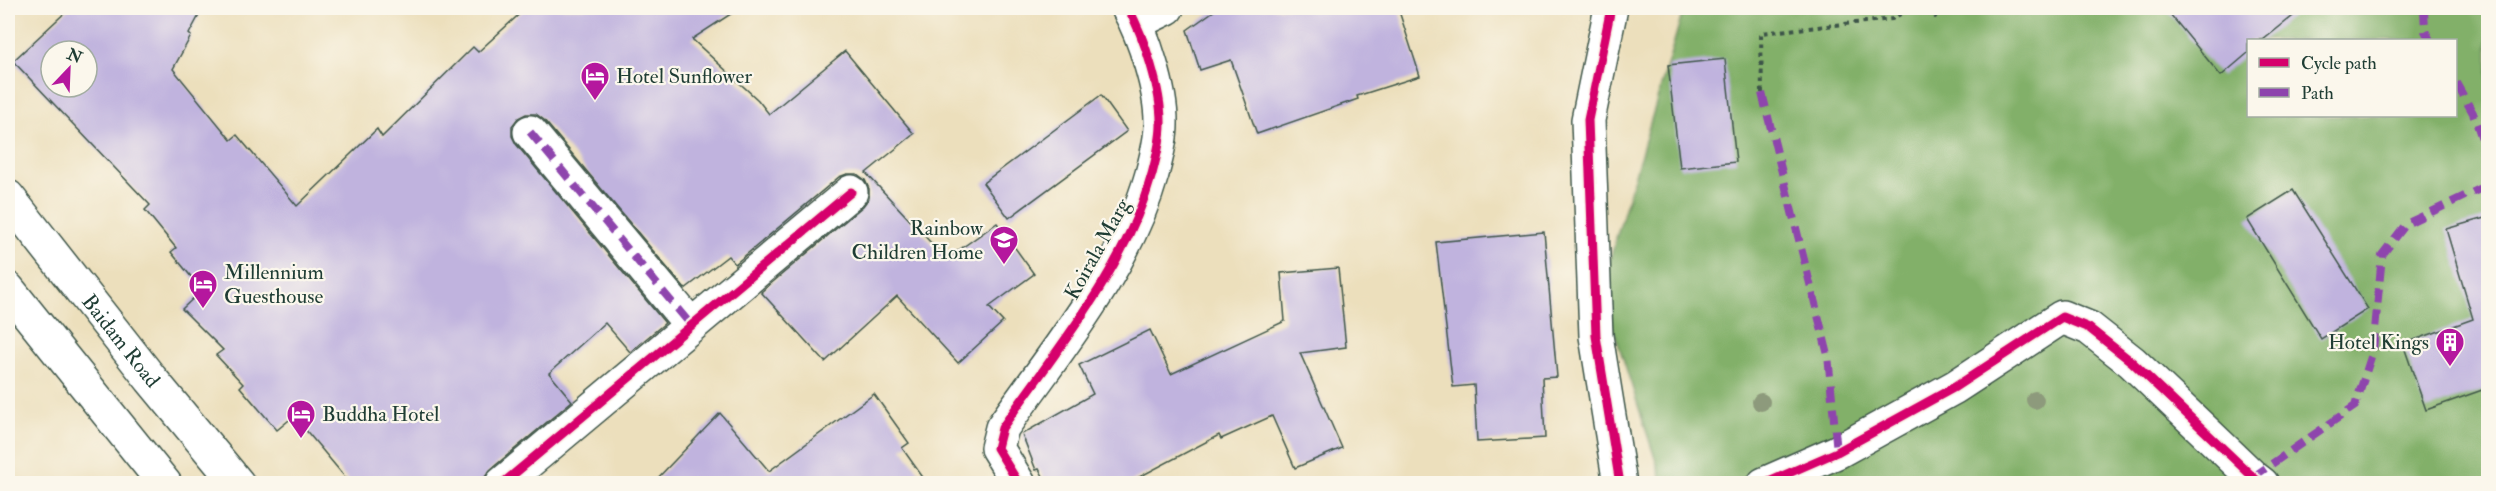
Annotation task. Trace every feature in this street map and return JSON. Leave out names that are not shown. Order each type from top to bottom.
[{"type":"street","points":[[1132,15],[1167,8]]},
{"type":"street","points":[[1611,8],[1588,120],[1596,336],[1620,483]]},
{"type":"street","name":"Koirala Marg","points":[[1019,483],[997,448],[1002,429],[1104,281],[1133,227],[1145,198],[1155,162],[1161,125],[1154,78],[1132,15]]},
{"type":"street","points":[[530,132],[691,326]]},
{"type":"street","points":[[502,483],[851,192]]},
{"type":"street","name":"Baidam Road","points":[[8,196],[151,379],[238,483]]},
{"type":"street","points":[[8,289],[165,483]]},
{"type":"street","points":[[1764,483],[1837,452],[1954,387],[2062,317],[2089,328],[2132,362],[2262,483]]},
{"type":"path","points":[[1762,93],[1761,33],[1892,19],[1911,8]]},
{"type":"path","points":[[1918,8],[1935,17],[1938,8]]},
{"type":"green space","points":[[1684,8],[2488,8],[2488,483],[1663,483],[1601,290]]},
{"type":"building","points":[[70,8],[203,8],[173,69],[231,140],[237,135],[297,206],[377,129],[382,137],[473,47],[478,52],[526,8],[740,8],[692,39],[758,100],[769,114],[845,51],[914,134],[866,173],[946,259],[997,223],[1034,274],[989,307],[1003,322],[958,363],[897,296],[825,362],[761,292],[863,206],[869,198],[869,189],[865,180],[857,174],[839,177],[735,264],[728,256],[685,289],[544,120],[536,114],[526,114],[518,118],[512,126],[512,136],[516,144],[665,323],[630,352],[605,323],[549,373],[572,401],[490,470],[484,483],[350,483],[294,416],[277,430],[240,387],[243,384],[216,355],[223,350],[182,309],[202,290],[171,252],[176,248],[145,210],[150,205],[49,99],[99,99],[99,39],[39,39],[39,88],[13,61]]},
{"type":"building","points":[[1218,8],[1398,8],[1420,76],[1357,96],[1358,99],[1257,134],[1231,60],[1200,70],[1187,30]]},
{"type":"building","points":[[2165,8],[2303,8],[2264,39],[2247,39],[2247,54],[2221,76]]},
{"type":"building","points":[[1725,59],[1736,162],[1680,168],[1668,65]]},
{"type":"building","points":[[1101,95],[1127,131],[1009,218],[983,183]]},
{"type":"building","points":[[2293,190],[2368,309],[2321,339],[2247,219]]},
{"type":"building","name":"Hotel Kings","points":[[2488,217],[2488,388],[2426,410],[2403,344],[2473,319],[2446,229]]},
{"type":"building","points":[[1544,232],[1557,377],[1542,378],[1545,438],[1477,442],[1474,385],[1453,387],[1436,242]]},
{"type":"building","points":[[1338,268],[1346,347],[1300,353],[1342,448],[1295,468],[1272,416],[1221,439],[1219,435],[1128,483],[1047,483],[1039,469],[1036,470],[1022,434],[1093,394],[1079,365],[1150,330],[1171,374],[1285,321],[1281,273]]},
{"type":"building","points":[[874,394],[909,443],[902,448],[927,483],[653,483],[720,413],[769,471]]},
{"type":"marked path","points":[[2424,8],[2425,31],[2429,39]]},
{"type":"marked path","points":[[2457,85],[2473,113],[2488,156]]},
{"type":"marked path","points":[[1762,93],[1828,355],[1837,452]]},
{"type":"marked path","points":[[530,132],[691,325]]},
{"type":"marked path","points":[[2253,477],[2355,406],[2373,351],[2382,255],[2406,224],[2488,185]]},
{"type":"cycle path","points":[[1019,484],[997,448],[1002,428],[1067,338],[1107,276],[1140,209],[1157,156],[1161,125],[1159,97],[1146,49],[1128,8]]},
{"type":"cycle path","points":[[1611,8],[1588,120],[1596,336],[1620,484]]},
{"type":"cycle path","points":[[502,484],[851,192]]},
{"type":"cycle path","points":[[1764,484],[1837,452],[1955,387],[2062,317],[2089,328],[2132,362],[2262,484]]},
{"type":"place","name":"Hotel Sunflower","points":[[595,102]]},
{"type":"place","name":"Rainbow Children Home","points":[[1004,266]]},
{"type":"place","name":"Millennium Guesthouse","points":[[203,310]]},
{"type":"place","name":"Hotel Kings","points":[[2450,368]]},
{"type":"place","name":"Buddha Hotel","points":[[301,440]]}]
